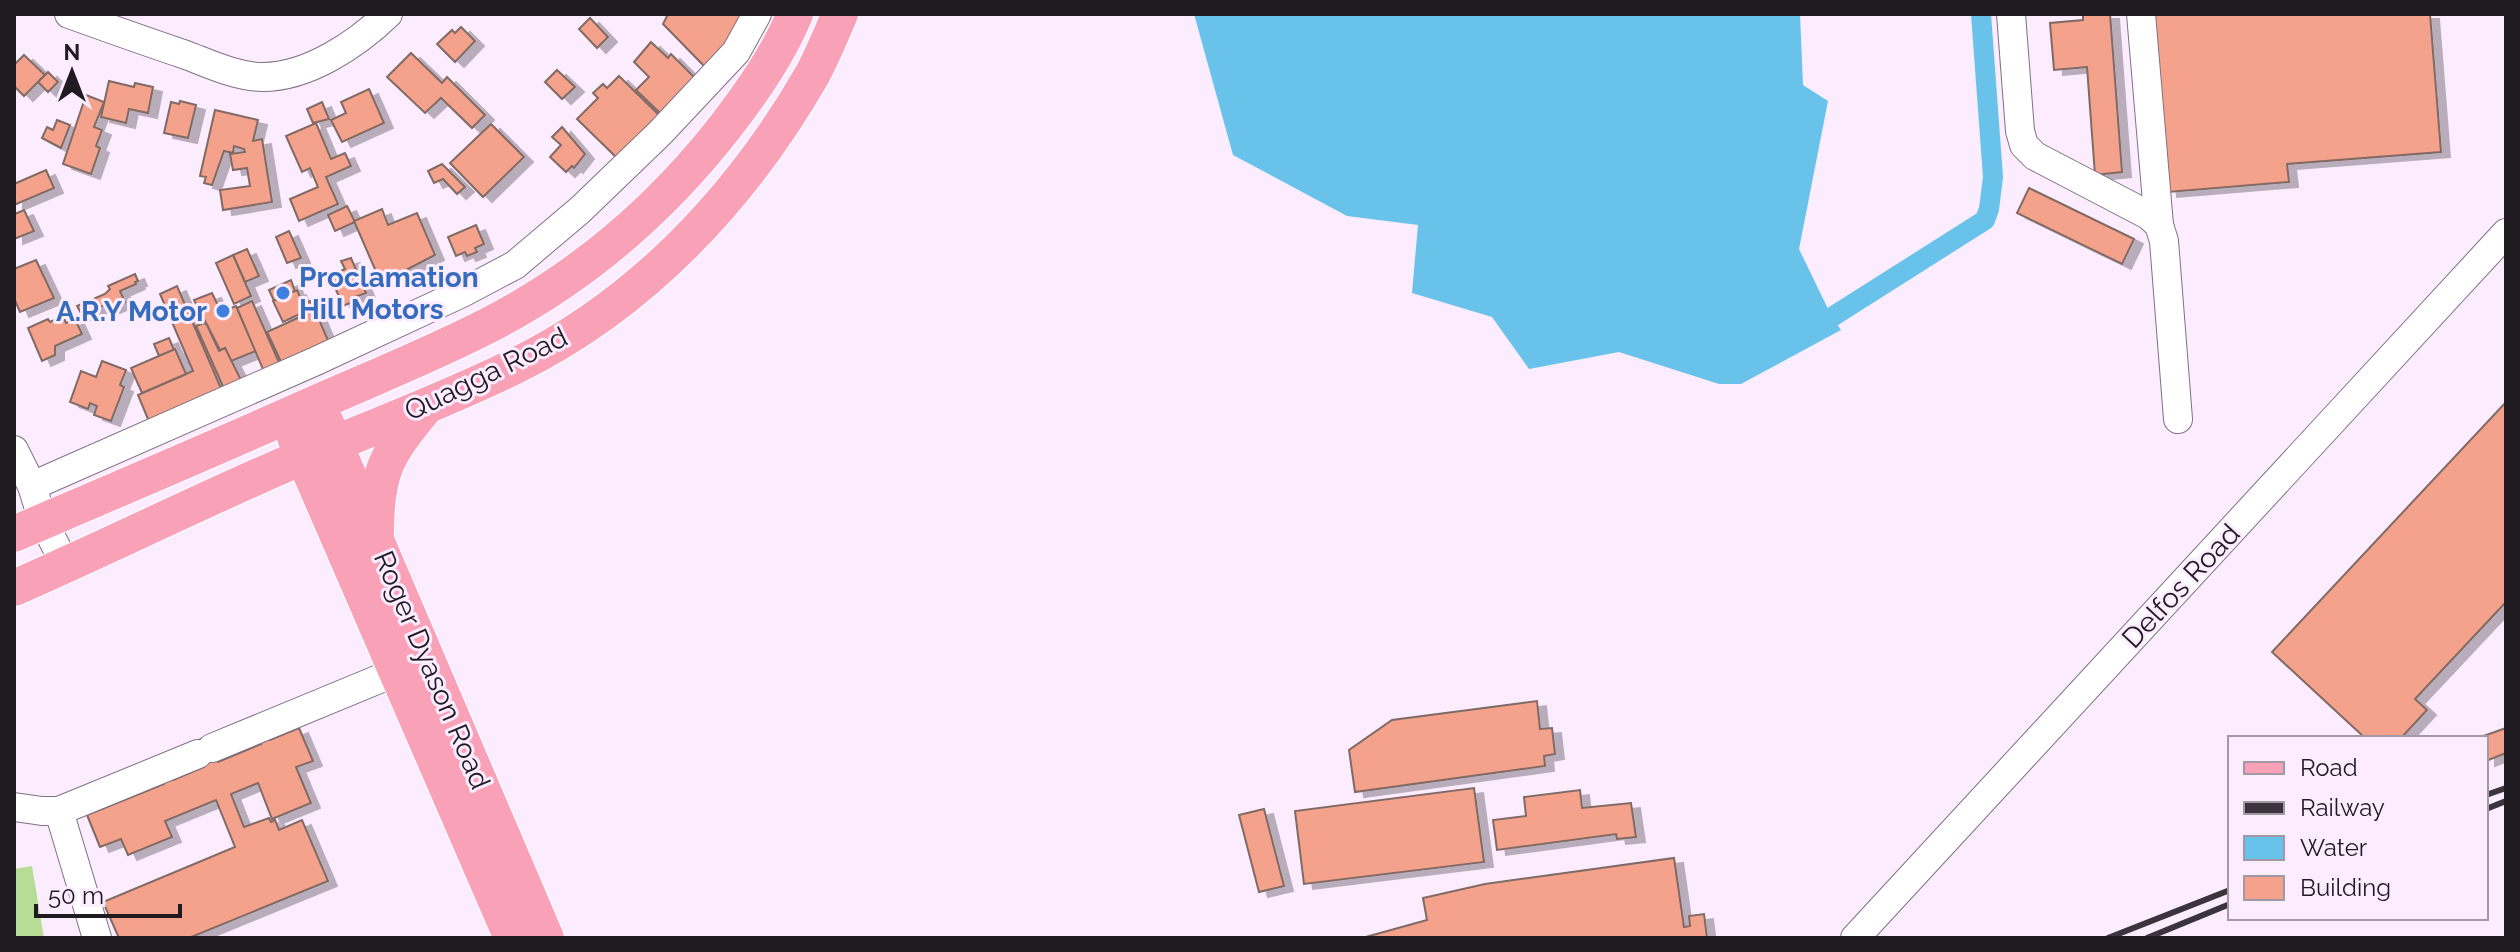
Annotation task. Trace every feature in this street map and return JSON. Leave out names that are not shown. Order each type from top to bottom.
[{"type":"main road","name":"Quagga Road","points":[[28,528],[302,410],[491,324],[545,293],[606,249],[690,172],[771,62],[795,14]]},
{"type":"main road","name":"Quagga Road","points":[[14,588],[319,450],[515,367],[560,342],[647,278],[687,241],[748,174],[813,72],[840,14]]},
{"type":"main road","points":[[376,541],[376,503],[382,474],[392,452],[425,407]]},
{"type":"main road","name":"Roger Dyason Road","points":[[302,410],[319,450],[396,672],[512,938]]},
{"type":"main road","name":"Roger Dyason Road","points":[[319,450],[376,541],[546,938]]},
{"type":"street","points":[[69,14],[196,59],[261,77],[310,66],[345,47],[388,14]]},
{"type":"street","points":[[32,486],[316,361],[515,265],[580,210],[660,133],[736,52],[757,14]]},
{"type":"street","points":[[2011,14],[2020,131],[2024,145],[2035,156],[2148,215],[2159,225]]},
{"type":"street","points":[[2141,14],[2178,419]]},
{"type":"street","name":"Delfos Road","points":[[1855,938],[2506,233]]},
{"type":"street","points":[[14,450],[32,486],[28,528],[66,566]]},
{"type":"street","points":[[14,807],[59,811],[396,672]]},
{"type":"street","points":[[59,811],[97,938]]},
{"type":"green space","points":[[32,866],[44,938],[14,938],[14,869]]},
{"type":"water","points":[[1194,14],[1800,14],[1803,85],[1828,101],[1799,249],[1841,330],[1741,384],[1719,384],[1619,352],[1529,369],[1492,317],[1412,293],[1418,225],[1347,216],[1233,155]]},
{"type":"building","points":[[668,14],[746,14],[737,39],[707,69],[663,24]]},
{"type":"building","points":[[2083,14],[2110,14],[2122,172],[2095,175],[2087,67],[2054,70],[2050,23],[2083,20]]},
{"type":"building","points":[[2154,14],[2430,14],[2441,152],[2287,164],[2289,182],[2168,192]]},
{"type":"building","points":[[590,18],[608,37],[597,48],[579,29]]},
{"type":"building","points":[[461,27],[475,41],[455,62],[437,44],[452,30],[455,33]]},
{"type":"building","points":[[651,42],[668,58],[671,54],[697,80],[662,115],[636,90],[649,77],[634,62]]},
{"type":"building","points":[[411,53],[442,83],[447,77],[485,115],[472,128],[441,98],[425,113],[387,77]]},
{"type":"building","points":[[24,55],[45,75],[24,96],[14,86],[14,65]]},
{"type":"building","points":[[557,70],[575,87],[562,99],[545,82]]},
{"type":"building","points":[[48,72],[58,82],[48,92],[38,82]]},
{"type":"building","points":[[619,76],[660,116],[618,159],[577,119],[598,98],[593,93],[603,84],[607,88]]},
{"type":"building","points":[[109,81],[134,87],[135,83],[153,87],[148,113],[129,109],[126,123],[101,117]]},
{"type":"building","points":[[369,89],[384,123],[342,142],[331,120],[346,113],[341,102]]},
{"type":"building","points":[[86,95],[104,102],[94,127],[102,130],[96,146],[100,148],[91,174],[63,164]]},
{"type":"building","points":[[180,101],[196,105],[188,138],[164,133],[171,102],[179,104]]},
{"type":"building","points":[[322,102],[329,119],[313,123],[307,109]]},
{"type":"building","points":[[215,110],[258,120],[253,141],[262,139],[272,202],[223,210],[220,190],[250,186],[247,168],[233,170],[230,154],[245,152],[234,146],[233,153],[224,151],[212,185],[204,183],[206,177],[200,176]]},
{"type":"building","points":[[57,120],[70,125],[61,148],[42,138],[47,127],[53,130]]},
{"type":"building","points":[[316,123],[331,159],[345,153],[351,166],[326,177],[338,204],[299,221],[290,199],[318,187],[310,168],[302,172],[286,136]]},
{"type":"building","points":[[491,124],[524,157],[483,197],[450,163]]},
{"type":"building","points":[[562,127],[585,154],[574,168],[572,166],[566,172],[550,157],[561,145],[552,137]]},
{"type":"building","points":[[442,164],[465,187],[457,194],[443,179],[434,183],[428,171]]},
{"type":"building","points":[[46,170],[54,188],[14,205],[14,184]]},
{"type":"building","points":[[2029,188],[2134,239],[2122,264],[2017,213]]},
{"type":"building","points":[[347,206],[355,222],[335,231],[328,215]]},
{"type":"building","points":[[382,209],[388,225],[417,213],[435,255],[381,283],[354,221]]},
{"type":"building","points":[[24,210],[34,231],[14,239],[14,212]]},
{"type":"building","points":[[476,225],[484,244],[475,248],[477,252],[456,256],[448,237]]},
{"type":"building","points":[[289,231],[301,258],[287,263],[276,237]]},
{"type":"building","points":[[247,249],[259,276],[245,282],[233,255]]},
{"type":"building","points":[[233,255],[251,296],[234,304],[216,263]]},
{"type":"building","points":[[351,258],[366,293],[343,306],[330,276],[345,269],[341,261]]},
{"type":"building","points":[[36,260],[54,298],[20,312],[14,298],[14,269]]},
{"type":"building","points":[[135,274],[136,284],[120,291],[125,302],[111,308],[109,303],[82,315],[77,306],[105,294],[110,289],[108,286]]},
{"type":"building","points":[[291,280],[295,291],[274,301],[269,290]]},
{"type":"building","points":[[177,286],[223,393],[150,424],[138,395],[193,371],[160,294]]},
{"type":"building","points":[[297,290],[306,311],[283,322],[273,301]]},
{"type":"building","points":[[212,293],[221,312],[236,306],[256,351],[231,361],[225,348],[220,350],[194,300]]},
{"type":"building","points":[[252,301],[281,367],[265,374],[237,308]]},
{"type":"building","points":[[310,301],[314,310],[307,313],[304,305]]},
{"type":"building","points":[[315,310],[330,345],[283,366],[267,332]]},
{"type":"building","points":[[63,316],[66,323],[75,319],[82,334],[55,346],[55,355],[42,361],[28,328]]},
{"type":"building","points":[[204,323],[219,351],[225,348],[243,384],[225,391],[196,326]]},
{"type":"building","points":[[169,338],[174,350],[159,356],[154,344]]},
{"type":"building","points":[[175,349],[186,374],[142,393],[131,368]]},
{"type":"building","points":[[102,361],[126,370],[120,385],[124,387],[111,421],[94,415],[97,406],[90,403],[88,409],[70,402],[81,371],[96,377]]},
{"type":"building","points":[[2506,402],[2506,602],[2415,699],[2427,710],[2403,736],[2363,736],[2272,652]]},
{"type":"building","points":[[1537,701],[1540,729],[1552,728],[1555,754],[1544,756],[1545,766],[1355,792],[1349,750],[1392,720]]},
{"type":"building","points":[[299,728],[313,761],[296,767],[311,803],[272,819],[258,783],[231,794],[244,827],[269,818],[271,822],[275,820],[279,830],[302,820],[328,881],[189,938],[119,938],[103,902],[235,847],[216,800],[165,821],[172,837],[128,855],[121,839],[100,847],[87,815],[164,784],[162,780],[171,777],[173,780],[204,767],[194,742],[208,736],[218,762],[261,744],[259,741],[269,737],[270,740]]},
{"type":"building","points":[[2506,728],[2506,753],[2488,760],[2488,736],[2484,736]]},
{"type":"building","points":[[1474,788],[1484,862],[1304,884],[1295,811]]},
{"type":"building","points":[[1580,790],[1582,808],[1631,803],[1636,837],[1617,839],[1616,834],[1497,850],[1493,820],[1526,816],[1524,797]]},
{"type":"building","points":[[1264,809],[1284,886],[1259,892],[1239,815]]},
{"type":"building","points":[[1674,858],[1684,927],[1690,926],[1689,916],[1704,914],[1707,938],[1362,938],[1427,920],[1423,898],[1485,884]]},
{"type":"waterway","points":[[1832,317],[1985,220],[1993,177],[1981,14]]},
{"type":"railway","points":[[2488,794],[2506,788]]},
{"type":"railway","points":[[2488,808],[2506,801]]},
{"type":"railway","points":[[2108,938],[2228,891]]},
{"type":"railway","points":[[2147,938],[2228,905]]},
{"type":"place","name":"Proclamation Hill Motors","points":[[283,293]]},
{"type":"place","name":"A.R.Y Motor","points":[[223,311]]}]
